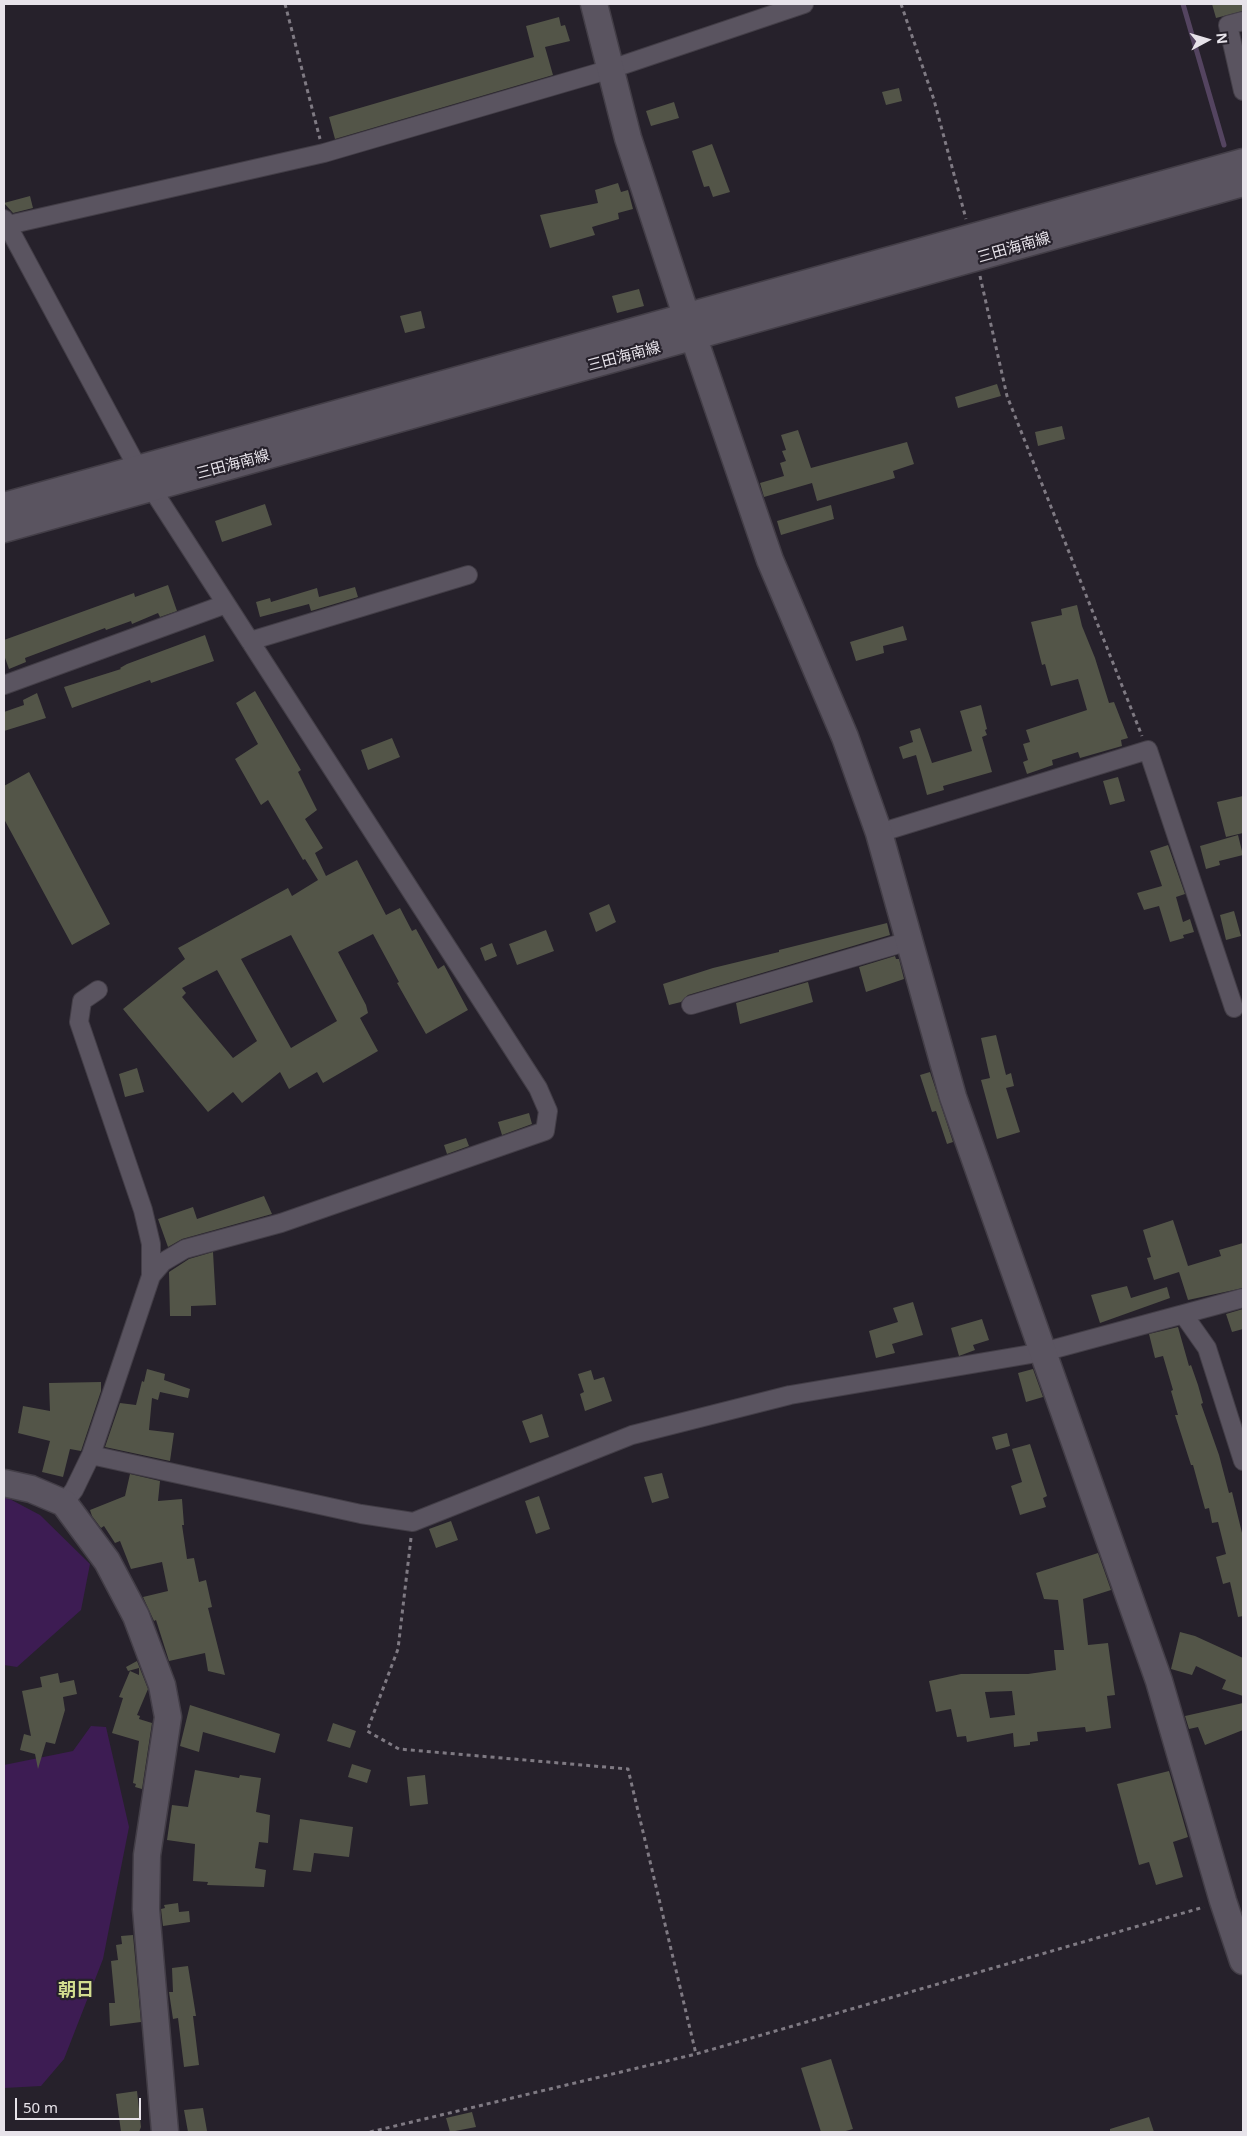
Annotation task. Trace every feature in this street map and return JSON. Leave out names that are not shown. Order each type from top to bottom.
[{"type":"street","points":[[594,4],[628,138],[770,560],[845,737],[879,832],[953,1097],[1159,1681],[1243,1961]]},
{"type":"street","points":[[151,1276],[163,1262],[185,1249],[281,1223],[545,1131],[548,1111],[538,1088],[145,478],[6,222],[324,153],[611,69],[804,4]]},
{"type":"street","points":[[1243,21],[1228,25],[1243,91]]},
{"type":"street","name":"三田海南線","points":[[974,248],[1243,162]]},
{"type":"street","name":"三田海南線","points":[[4,506],[145,478],[974,248],[1243,183]]},
{"type":"street","name":"三田海南線","points":[[4,529],[145,478]]},
{"type":"street","points":[[250,641],[468,575]]},
{"type":"street","points":[[4,684],[226,604]]},
{"type":"street","points":[[879,832],[1148,750],[1234,1008]]},
{"type":"street","points":[[691,1005],[909,941]]},
{"type":"street","points":[[64,1503],[74,1490],[91,1456],[151,1276],[151,1244],[143,1210],[79,1022],[82,1001],[98,990]]},
{"type":"street","points":[[91,1456],[361,1514],[413,1522],[632,1435],[790,1395],[1043,1352],[1243,1298]]},
{"type":"street","points":[[1182,1314],[1207,1348],[1243,1461]]},
{"type":"street","points":[[4,1483],[31,1489],[64,1503],[107,1561],[136,1616],[162,1685],[168,1717],[147,1855],[146,1909],[165,2132]]},
{"type":"path","points":[[285,4],[324,153]]},
{"type":"path","points":[[901,4],[934,100],[974,248],[1007,396],[1148,750]]},
{"type":"path","points":[[413,1522],[398,1649],[367,1731],[399,1749],[628,1769],[696,2054]]},
{"type":"path","points":[[370,2132],[696,2054],[1224,1901]]},
{"type":"shaded area","points":[[4,1496],[40,1515],[90,1564],[81,1610],[17,1667],[4,1665]]},
{"type":"shaded area","points":[[91,1726],[106,1727],[129,1827],[103,1959],[64,2059],[41,2086],[4,2088],[4,1765],[73,1751]]},
{"type":"building","points":[[1212,4],[1243,4],[1243,11],[1216,18]]},
{"type":"building","points":[[559,17],[561,26],[565,25],[570,41],[545,47],[553,75],[335,139],[329,117],[534,57],[526,26]]},
{"type":"building","points":[[899,88],[902,101],[886,105],[882,92]]},
{"type":"building","points":[[674,102],[679,118],[651,126],[646,111]]},
{"type":"building","points":[[712,144],[730,192],[713,197],[709,186],[704,187],[692,151]]},
{"type":"building","points":[[618,183],[621,192],[628,190],[633,209],[618,213],[619,219],[592,227],[595,235],[550,248],[540,215],[598,203],[595,190]]},
{"type":"building","points":[[30,196],[33,208],[13,213],[4,203]]},
{"type":"building","points":[[639,289],[644,306],[617,313],[612,296]]},
{"type":"building","points":[[421,311],[425,328],[405,333],[400,316]]},
{"type":"building","points":[[997,384],[1001,396],[958,408],[955,397]]},
{"type":"building","points":[[1062,426],[1065,439],[1038,446],[1035,432]]},
{"type":"building","points":[[798,430],[811,468],[907,442],[914,464],[893,471],[895,478],[817,501],[812,483],[764,497],[760,483],[784,476],[780,463],[786,461],[782,451],[786,450],[781,435]]},
{"type":"building","points":[[265,504],[272,525],[222,542],[215,521]]},
{"type":"building","points":[[831,505],[834,519],[781,535],[777,521]]},
{"type":"building","points":[[168,585],[177,611],[160,617],[158,613],[132,624],[131,621],[106,630],[105,628],[25,658],[26,662],[9,669],[4,655],[4,640],[134,593],[135,597]]},
{"type":"building","points":[[355,587],[358,597],[311,611],[309,604],[260,617],[256,602],[270,598],[271,602],[317,588],[319,597]]},
{"type":"building","points":[[1077,605],[1082,626],[1095,658],[1109,703],[1114,702],[1128,738],[1121,740],[1122,746],[1080,758],[1078,752],[1052,760],[1053,765],[1027,774],[1023,762],[1028,760],[1023,744],[1030,742],[1026,730],[1087,710],[1078,679],[1051,686],[1045,664],[1042,665],[1031,622],[1062,615],[1061,609]]},
{"type":"building","points":[[903,626],[907,640],[883,646],[884,653],[856,661],[850,642]]},
{"type":"building","points":[[205,635],[214,661],[151,683],[150,680],[72,708],[64,687],[121,669],[127,664]]},
{"type":"building","points":[[255,691],[301,770],[298,772],[317,810],[305,819],[323,848],[315,853],[326,876],[357,860],[386,915],[400,908],[412,931],[416,929],[438,969],[444,965],[468,1010],[426,1034],[397,983],[399,982],[373,934],[338,952],[366,1005],[368,1013],[360,1018],[378,1051],[323,1083],[317,1072],[289,1089],[280,1072],[242,1103],[233,1092],[208,1112],[123,1009],[185,959],[178,948],[288,888],[292,896],[318,880],[305,859],[303,860],[268,800],[261,805],[235,759],[258,744],[236,703]],"holes":[[[291,935],[337,1021],[291,1048],[241,959]],[[217,970],[257,1041],[233,1058],[182,997],[186,993],[182,988]]]},
{"type":"building","points":[[37,693],[46,718],[4,731],[4,712],[24,705],[23,700]]},
{"type":"building","points":[[981,705],[987,729],[985,730],[987,735],[982,737],[992,772],[943,786],[944,790],[927,795],[916,755],[903,759],[899,747],[913,742],[910,731],[920,728],[932,763],[972,751],[960,711]]},
{"type":"building","points":[[392,738],[400,757],[368,770],[361,750]]},
{"type":"building","points":[[29,772],[110,924],[72,945],[4,819],[4,786]]},
{"type":"building","points":[[1118,777],[1125,801],[1110,805],[1103,781]]},
{"type":"building","points":[[1243,796],[1243,833],[1226,837],[1217,802]]},
{"type":"building","points":[[1238,835],[1243,855],[1219,861],[1220,865],[1206,869],[1200,846]]},
{"type":"building","points":[[1168,845],[1185,894],[1176,897],[1183,922],[1190,919],[1194,932],[1183,935],[1184,938],[1170,942],[1159,906],[1144,910],[1137,893],[1162,886],[1150,851]]},
{"type":"building","points":[[609,904],[616,922],[596,932],[589,913]]},
{"type":"building","points":[[1234,911],[1241,936],[1226,940],[1220,915]]},
{"type":"building","points":[[887,923],[890,935],[688,995],[681,1002],[669,1005],[663,984],[713,968],[779,952],[779,950]]},
{"type":"building","points":[[546,930],[554,951],[517,965],[509,944]]},
{"type":"building","points":[[492,943],[497,956],[485,961],[480,948]]},
{"type":"building","points":[[895,956],[896,959],[899,959],[904,979],[866,992],[859,967]]},
{"type":"building","points":[[808,982],[813,1002],[740,1024],[736,1003]]},
{"type":"building","points":[[996,1035],[1006,1075],[1011,1073],[1014,1086],[1006,1088],[1020,1132],[997,1139],[981,1080],[990,1078],[981,1038]]},
{"type":"building","points":[[137,1068],[144,1092],[125,1097],[119,1074]]},
{"type":"building","points":[[930,1072],[953,1142],[947,1144],[936,1111],[932,1112],[920,1075]]},
{"type":"building","points":[[529,1113],[532,1124],[502,1135],[498,1122]]},
{"type":"building","points":[[466,1138],[469,1146],[447,1154],[444,1145]]},
{"type":"building","points":[[264,1196],[272,1214],[182,1239],[168,1247],[158,1219],[193,1207],[197,1219]]},
{"type":"building","points":[[1173,1220],[1188,1266],[1221,1256],[1219,1250],[1243,1243],[1243,1288],[1188,1300],[1179,1272],[1154,1280],[1147,1258],[1151,1257],[1143,1230]]},
{"type":"building","points":[[213,1252],[216,1305],[191,1306],[191,1316],[170,1316],[169,1272],[189,1259]]},
{"type":"building","points":[[1127,1286],[1131,1298],[1167,1287],[1170,1298],[1100,1323],[1091,1295]]},
{"type":"building","points":[[913,1302],[923,1335],[892,1344],[895,1353],[876,1358],[869,1331],[898,1322],[893,1308]]},
{"type":"building","points":[[1243,1309],[1243,1329],[1232,1332],[1226,1314]]},
{"type":"building","points":[[982,1319],[989,1340],[973,1345],[975,1350],[959,1356],[951,1328]]},
{"type":"building","points":[[1178,1327],[1189,1366],[1191,1365],[1198,1385],[1203,1403],[1201,1404],[1219,1455],[1229,1493],[1232,1492],[1243,1537],[1243,1616],[1238,1617],[1230,1582],[1223,1584],[1216,1557],[1226,1554],[1218,1522],[1212,1523],[1209,1508],[1205,1509],[1193,1465],[1191,1465],[1175,1415],[1178,1415],[1171,1391],[1173,1390],[1163,1356],[1155,1358],[1149,1334]]},
{"type":"building","points":[[147,1369],[165,1374],[164,1380],[190,1389],[188,1398],[160,1392],[158,1400],[152,1398],[149,1430],[174,1433],[170,1461],[105,1447],[120,1403],[136,1405]]},
{"type":"building","points":[[1033,1369],[1043,1397],[1026,1402],[1018,1373]]},
{"type":"building","points":[[591,1370],[594,1380],[604,1377],[612,1401],[585,1411],[580,1394],[584,1392],[578,1374]]},
{"type":"building","points":[[101,1382],[101,1391],[81,1451],[70,1449],[63,1477],[42,1472],[50,1441],[18,1433],[23,1406],[50,1411],[49,1383]]},
{"type":"building","points":[[542,1414],[549,1437],[530,1443],[522,1421]]},
{"type":"building","points":[[1007,1433],[1010,1446],[996,1450],[992,1437]]},
{"type":"building","points":[[1030,1444],[1047,1496],[1043,1498],[1046,1507],[1020,1515],[1011,1486],[1022,1482],[1012,1449]]},
{"type":"building","points":[[662,1473],[669,1498],[652,1503],[644,1477]]},
{"type":"building","points":[[130,1474],[160,1481],[158,1501],[182,1499],[184,1525],[182,1525],[187,1559],[194,1558],[199,1582],[206,1580],[212,1607],[208,1608],[225,1675],[208,1671],[205,1653],[169,1661],[156,1620],[154,1621],[143,1597],[168,1591],[162,1562],[131,1569],[120,1541],[115,1543],[104,1526],[101,1528],[92,1516],[90,1510],[125,1496]]},
{"type":"building","points":[[539,1496],[550,1529],[536,1534],[525,1501]]},
{"type":"building","points":[[451,1521],[458,1540],[436,1548],[429,1529]]},
{"type":"building","points":[[1098,1553],[1111,1590],[1083,1599],[1088,1645],[1108,1643],[1115,1695],[1107,1696],[1111,1728],[1086,1732],[1085,1727],[1037,1732],[1038,1741],[1030,1742],[1030,1745],[1014,1747],[1013,1733],[967,1742],[966,1736],[957,1737],[951,1709],[936,1712],[929,1681],[961,1674],[1028,1674],[1056,1670],[1054,1650],[1064,1650],[1058,1600],[1044,1599],[1036,1573]],"holes":[[[1012,1691],[1015,1715],[990,1718],[985,1692]]]},
{"type":"building","points":[[1180,1632],[1195,1636],[1243,1658],[1243,1696],[1222,1689],[1226,1680],[1196,1666],[1192,1675],[1171,1669]]},
{"type":"building","points":[[137,1661],[148,1689],[137,1715],[140,1716],[139,1719],[152,1723],[142,1789],[135,1787],[136,1784],[133,1783],[139,1741],[112,1733],[123,1698],[119,1697],[130,1671],[139,1675],[139,1668],[128,1671],[126,1667]]},
{"type":"building","points":[[58,1673],[60,1683],[74,1680],[77,1694],[63,1697],[65,1710],[55,1744],[46,1742],[38,1769],[35,1754],[20,1750],[24,1734],[31,1736],[22,1691],[42,1687],[40,1677]]},
{"type":"building","points":[[1243,1703],[1243,1730],[1205,1745],[1198,1727],[1189,1729],[1185,1716]]},
{"type":"building","points":[[190,1705],[280,1734],[275,1753],[203,1732],[199,1752],[180,1746]]},
{"type":"building","points":[[333,1723],[356,1731],[350,1748],[327,1741]]},
{"type":"building","points":[[352,1764],[371,1770],[367,1783],[348,1777]]},
{"type":"building","points":[[195,1770],[239,1778],[240,1775],[261,1778],[256,1812],[270,1815],[268,1843],[259,1842],[255,1868],[266,1870],[264,1887],[207,1885],[208,1882],[193,1881],[195,1844],[167,1840],[172,1805],[188,1807]]},
{"type":"building","points":[[1169,1771],[1188,1837],[1173,1842],[1183,1877],[1156,1885],[1149,1862],[1139,1865],[1117,1784]]},
{"type":"building","points":[[425,1775],[428,1804],[410,1806],[407,1777]]},
{"type":"building","points":[[300,1819],[353,1827],[349,1857],[314,1853],[311,1872],[293,1870]]},
{"type":"building","points":[[178,1903],[179,1912],[189,1911],[190,1922],[163,1926],[161,1909],[165,1908],[164,1905]]},
{"type":"building","points":[[133,1935],[141,2022],[110,2026],[109,2003],[115,2003],[111,1961],[118,1960],[116,1945],[122,1944],[121,1936]]},
{"type":"building","points":[[188,1966],[196,2016],[193,2016],[199,2065],[184,2067],[178,2018],[173,2019],[169,1992],[173,1992],[172,1968]]},
{"type":"building","points":[[831,2059],[853,2129],[842,2132],[821,2132],[801,2068]]},
{"type":"building","points":[[137,2091],[141,2127],[139,2132],[121,2132],[116,2094]]},
{"type":"building","points":[[203,2108],[207,2131],[188,2132],[184,2110]]},
{"type":"building","points":[[472,2112],[476,2127],[450,2132],[446,2118]]},
{"type":"building","points":[[1149,2117],[1154,2132],[1110,2132],[1110,2129]]},
{"type":"waterway","points":[[1183,4],[1224,145]]},
{"type":"district","name":"朝日","points":[[76,1991]]}]
